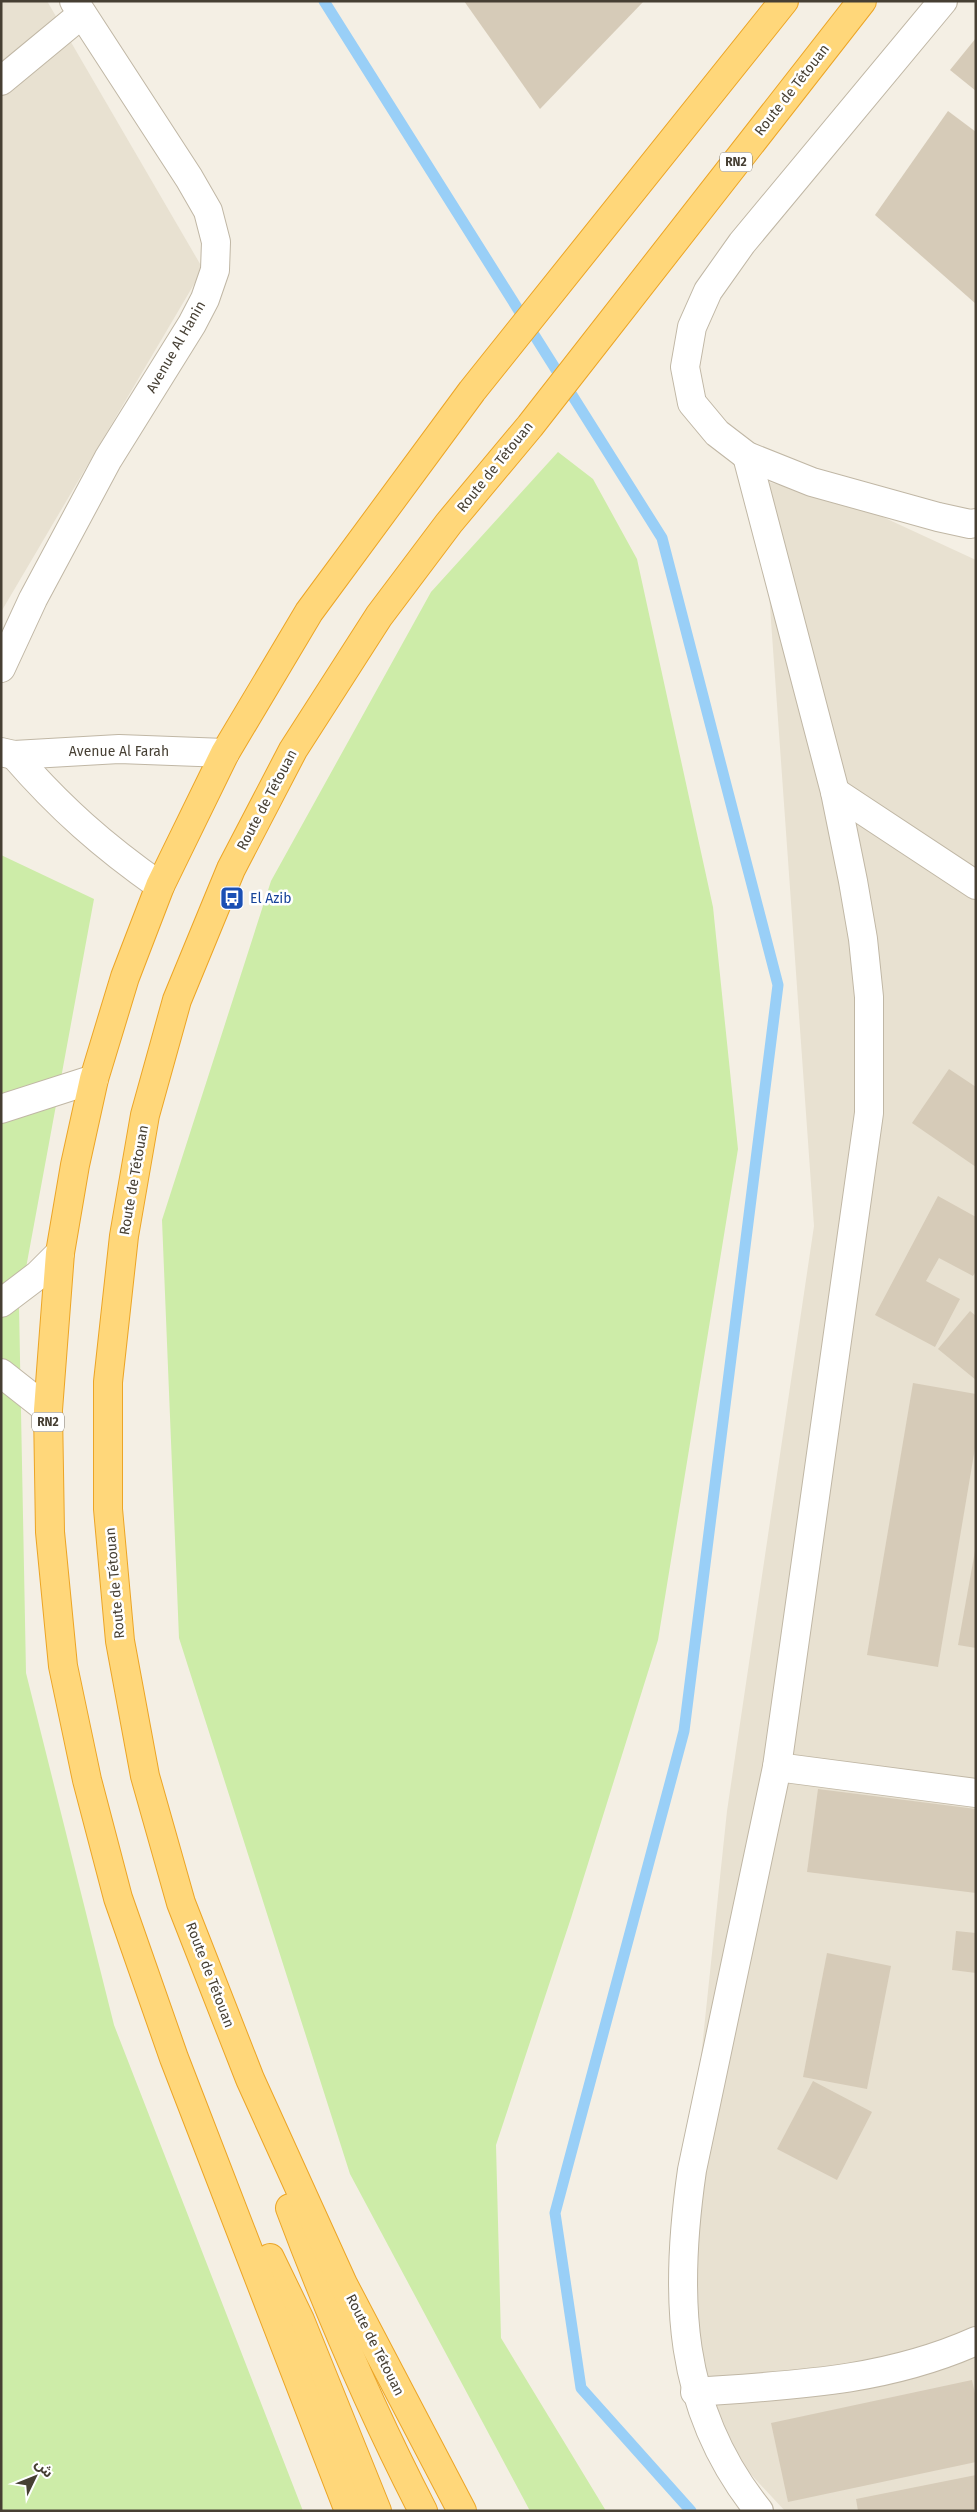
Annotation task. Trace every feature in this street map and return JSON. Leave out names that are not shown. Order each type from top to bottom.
[{"type":"highway","name":"RN2","points":[[349,2511],[174,2058],[118,1898],[86,1780],[63,1666],[50,1532],[48,1410],[60,1253],[75,1165],[94,1079],[125,977],[160,886],[224,754],[309,612],[472,391],[784,1]]},
{"type":"highway","name":"Route de Tétouan","points":[[462,2511],[343,2284],[250,2080],[181,1903],[145,1776],[120,1641],[108,1509],[108,1382],[124,1236],[145,1115],[177,1000],[231,869],[293,750],[379,616],[449,523],[530,426],[862,1]]},
{"type":"highway","points":[[174,2058],[300,2320],[377,2511]]},
{"type":"highway","points":[[250,2080],[277,2172],[326,2302],[382,2431],[423,2511]]},
{"type":"street","points":[[943,1],[742,243],[708,292],[692,327],[685,367],[692,403],[717,433],[747,456],[812,482],[974,530]]},
{"type":"street","points":[[1,81],[78,8]]},
{"type":"street","name":"Avenue Al Hanin","points":[[1,668],[33,599],[108,459],[192,324],[205,299],[215,270],[216,242],[208,212],[189,178],[78,8]]},
{"type":"street","points":[[747,456],[835,792],[863,939],[869,1006],[869,1113],[777,1767],[692,2170],[684,2225],[682,2284],[685,2335],[695,2392],[714,2439],[748,2497],[759,2511]]},
{"type":"street","name":"Avenue Al Farah","points":[[8,753],[119,749],[224,754]]},
{"type":"street","name":"Avenue Al Farah","points":[[8,753],[81,826],[160,886]]},
{"type":"street","points":[[835,792],[976,885]]},
{"type":"street","points":[[1,1109],[94,1079]]},
{"type":"street","points":[[1,1303],[38,1275],[60,1253]]},
{"type":"street","points":[[1,1373],[48,1410]]},
{"type":"street","points":[[777,1767],[976,1793]]},
{"type":"street","points":[[695,2392],[830,2382],[884,2371],[946,2354],[976,2342]]},
{"type":"shaded area","points":[[1,1],[47,1],[203,269],[1,612]]},
{"type":"shaded area","points":[[761,480],[859,506],[976,560],[976,2511],[785,2511],[745,2468],[692,2375],[679,2266],[727,1811],[814,1226]]},
{"type":"green space","points":[[558,452],[593,479],[637,559],[713,907],[738,1149],[658,1640],[571,1918],[496,2145],[501,2338],[606,2511],[530,2511],[350,2174],[179,1638],[162,1220],[271,881],[431,592]]},
{"type":"green space","points":[[1,855],[94,899],[19,1306],[26,1673],[114,2025],[303,2511],[1,2511]]},
{"type":"building","points":[[464,1],[644,1],[540,109]]},
{"type":"building","points":[[976,38],[976,91],[950,70]]},
{"type":"building","points":[[948,111],[976,132],[976,304],[875,215]]},
{"type":"building","points":[[949,1069],[976,1087],[976,1167],[912,1123]]},
{"type":"building","points":[[938,1196],[976,1217],[976,1271],[973,1276],[939,1258],[926,1281],[960,1299],[935,1347],[875,1315]]},
{"type":"building","points":[[970,1311],[976,1316],[976,1380],[938,1349]]},
{"type":"building","points":[[913,1383],[976,1394],[976,1442],[938,1667],[867,1655]]},
{"type":"building","points":[[976,1551],[976,1648],[958,1645]]},
{"type":"building","points":[[818,1789],[976,1809],[976,1893],[807,1872]]},
{"type":"building","points":[[956,1931],[976,1933],[976,1973],[952,1970]]},
{"type":"building","points":[[827,1953],[891,1966],[867,2089],[803,2077]]},
{"type":"building","points":[[813,2081],[872,2112],[837,2180],[777,2149]]},
{"type":"building","points":[[972,2380],[976,2398],[976,2462],[788,2502],[771,2423]]},
{"type":"building","points":[[976,2475],[976,2511],[858,2511],[856,2499]]},
{"type":"waterway","points":[[324,1],[662,538],[778,985],[684,1731],[555,2213],[581,2388],[691,2511]]},
{"type":"place","name":"El Azib","points":[[232,898]]}]
